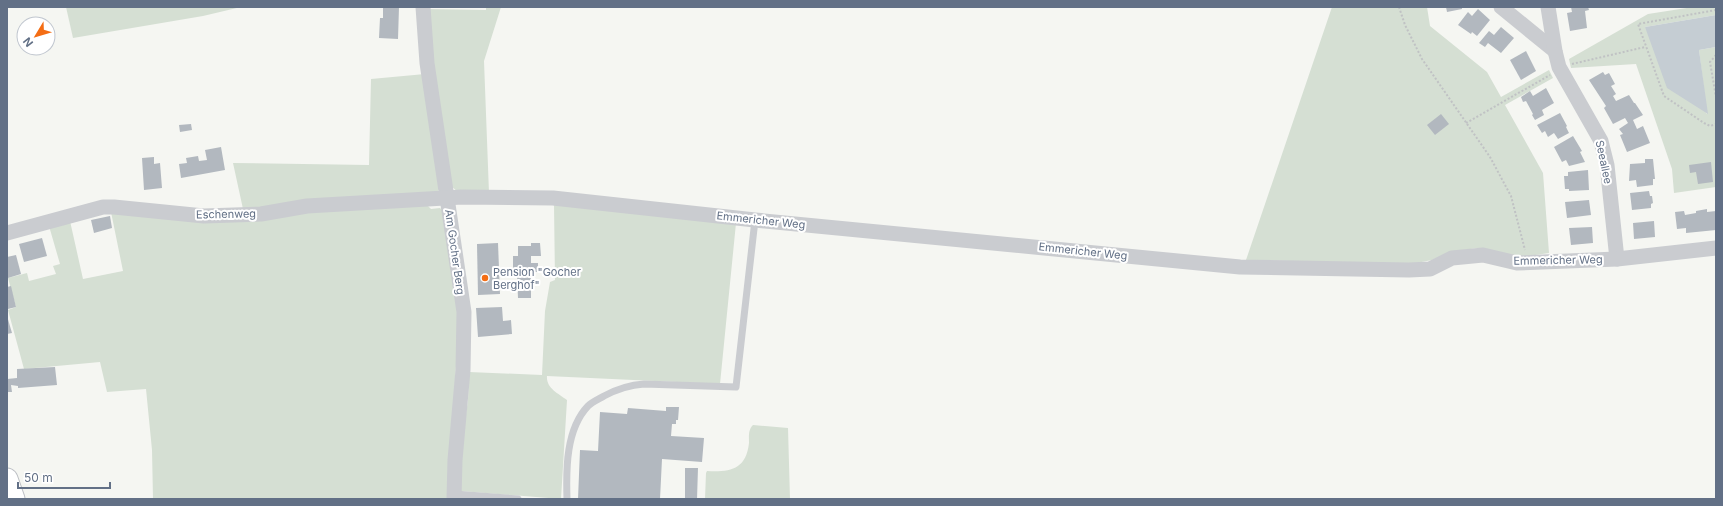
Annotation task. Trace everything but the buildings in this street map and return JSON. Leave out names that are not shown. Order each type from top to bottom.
[{"type":"street","name":"Am Gocher Berg","points":[[423,7],[427,63],[464,312],[463,370],[455,460],[454,496]]},
{"type":"street","points":[[1501,7],[1555,51]]},
{"type":"street","name":"Seeallee","points":[[1548,7],[1555,51],[1560,68],[1601,140],[1607,165],[1617,259]]},
{"type":"street","name":"Emmericher Weg","points":[[448,198],[553,198],[755,220],[1240,266],[1409,270],[1430,269],[1452,258],[1483,255],[1517,263],[1525,263],[1617,259],[1716,248]]},
{"type":"street","name":"Eschenweg","points":[[7,233],[103,207],[114,206],[204,216],[261,214],[307,206],[448,198]]},
{"type":"street","points":[[7,479],[14,499]]},
{"type":"lane","points":[[567,499],[566,470],[574,427],[589,405],[630,384],[736,387],[755,220]]},
{"type":"lane","points":[[454,496],[518,499]]},
{"type":"path","points":[[1399,7],[1405,25],[1422,59],[1490,157],[1511,196],[1524,240],[1525,263]]},
{"type":"path","points":[[1716,10],[1638,24],[1645,47],[1664,96],[1704,123],[1710,126],[1716,124]]},
{"type":"path","points":[[1466,123],[1560,68],[1645,47]]},
{"type":"path","points":[[1716,55],[1710,62],[1716,98]]},
{"type":"shaded area","points":[[66,7],[241,7],[203,16],[73,38]]},
{"type":"shaded area","points":[[486,7],[501,7],[484,61],[489,193],[459,193],[449,184],[425,9],[486,10]]},
{"type":"shaded area","points":[[1332,7],[1427,7],[1430,26],[1487,72],[1501,97],[1549,70],[1553,78],[1505,105],[1543,173],[1549,253],[1522,257],[1477,248],[1450,252],[1432,260],[1411,264],[1246,260]]},
{"type":"shaded area","points":[[1693,7],[1716,7],[1716,15],[1645,27],[1707,114],[1699,50],[1716,47],[1716,187],[1674,193],[1672,169],[1636,64],[1571,68],[1569,59],[1648,14]]},
{"type":"shaded area","points":[[1716,15],[1716,47],[1699,50],[1708,114],[1667,88],[1645,27]]},
{"type":"shaded area","points":[[425,74],[442,186],[436,193],[243,209],[233,163],[369,165],[371,79]]},
{"type":"shaded area","points":[[427,205],[431,209],[440,208],[444,212],[459,316],[448,499],[153,499],[152,450],[146,389],[107,392],[100,362],[24,369],[8,310],[16,307],[8,278],[27,273],[29,281],[56,274],[53,266],[60,264],[49,226],[70,221],[83,279],[123,271],[111,212],[334,210]]},
{"type":"shaded area","points":[[554,205],[736,223],[720,384],[547,376],[548,384],[567,400],[561,499],[461,491],[460,457],[468,400],[469,372],[542,375],[545,311],[550,282],[555,280]]},
{"type":"shaded area","points":[[753,425],[788,428],[790,499],[705,499],[707,471],[730,470],[736,468],[740,464],[747,452],[750,431]]},
{"type":"place","name":"Pension \"Gocher Berghof\"","points":[[485,278]]}]
